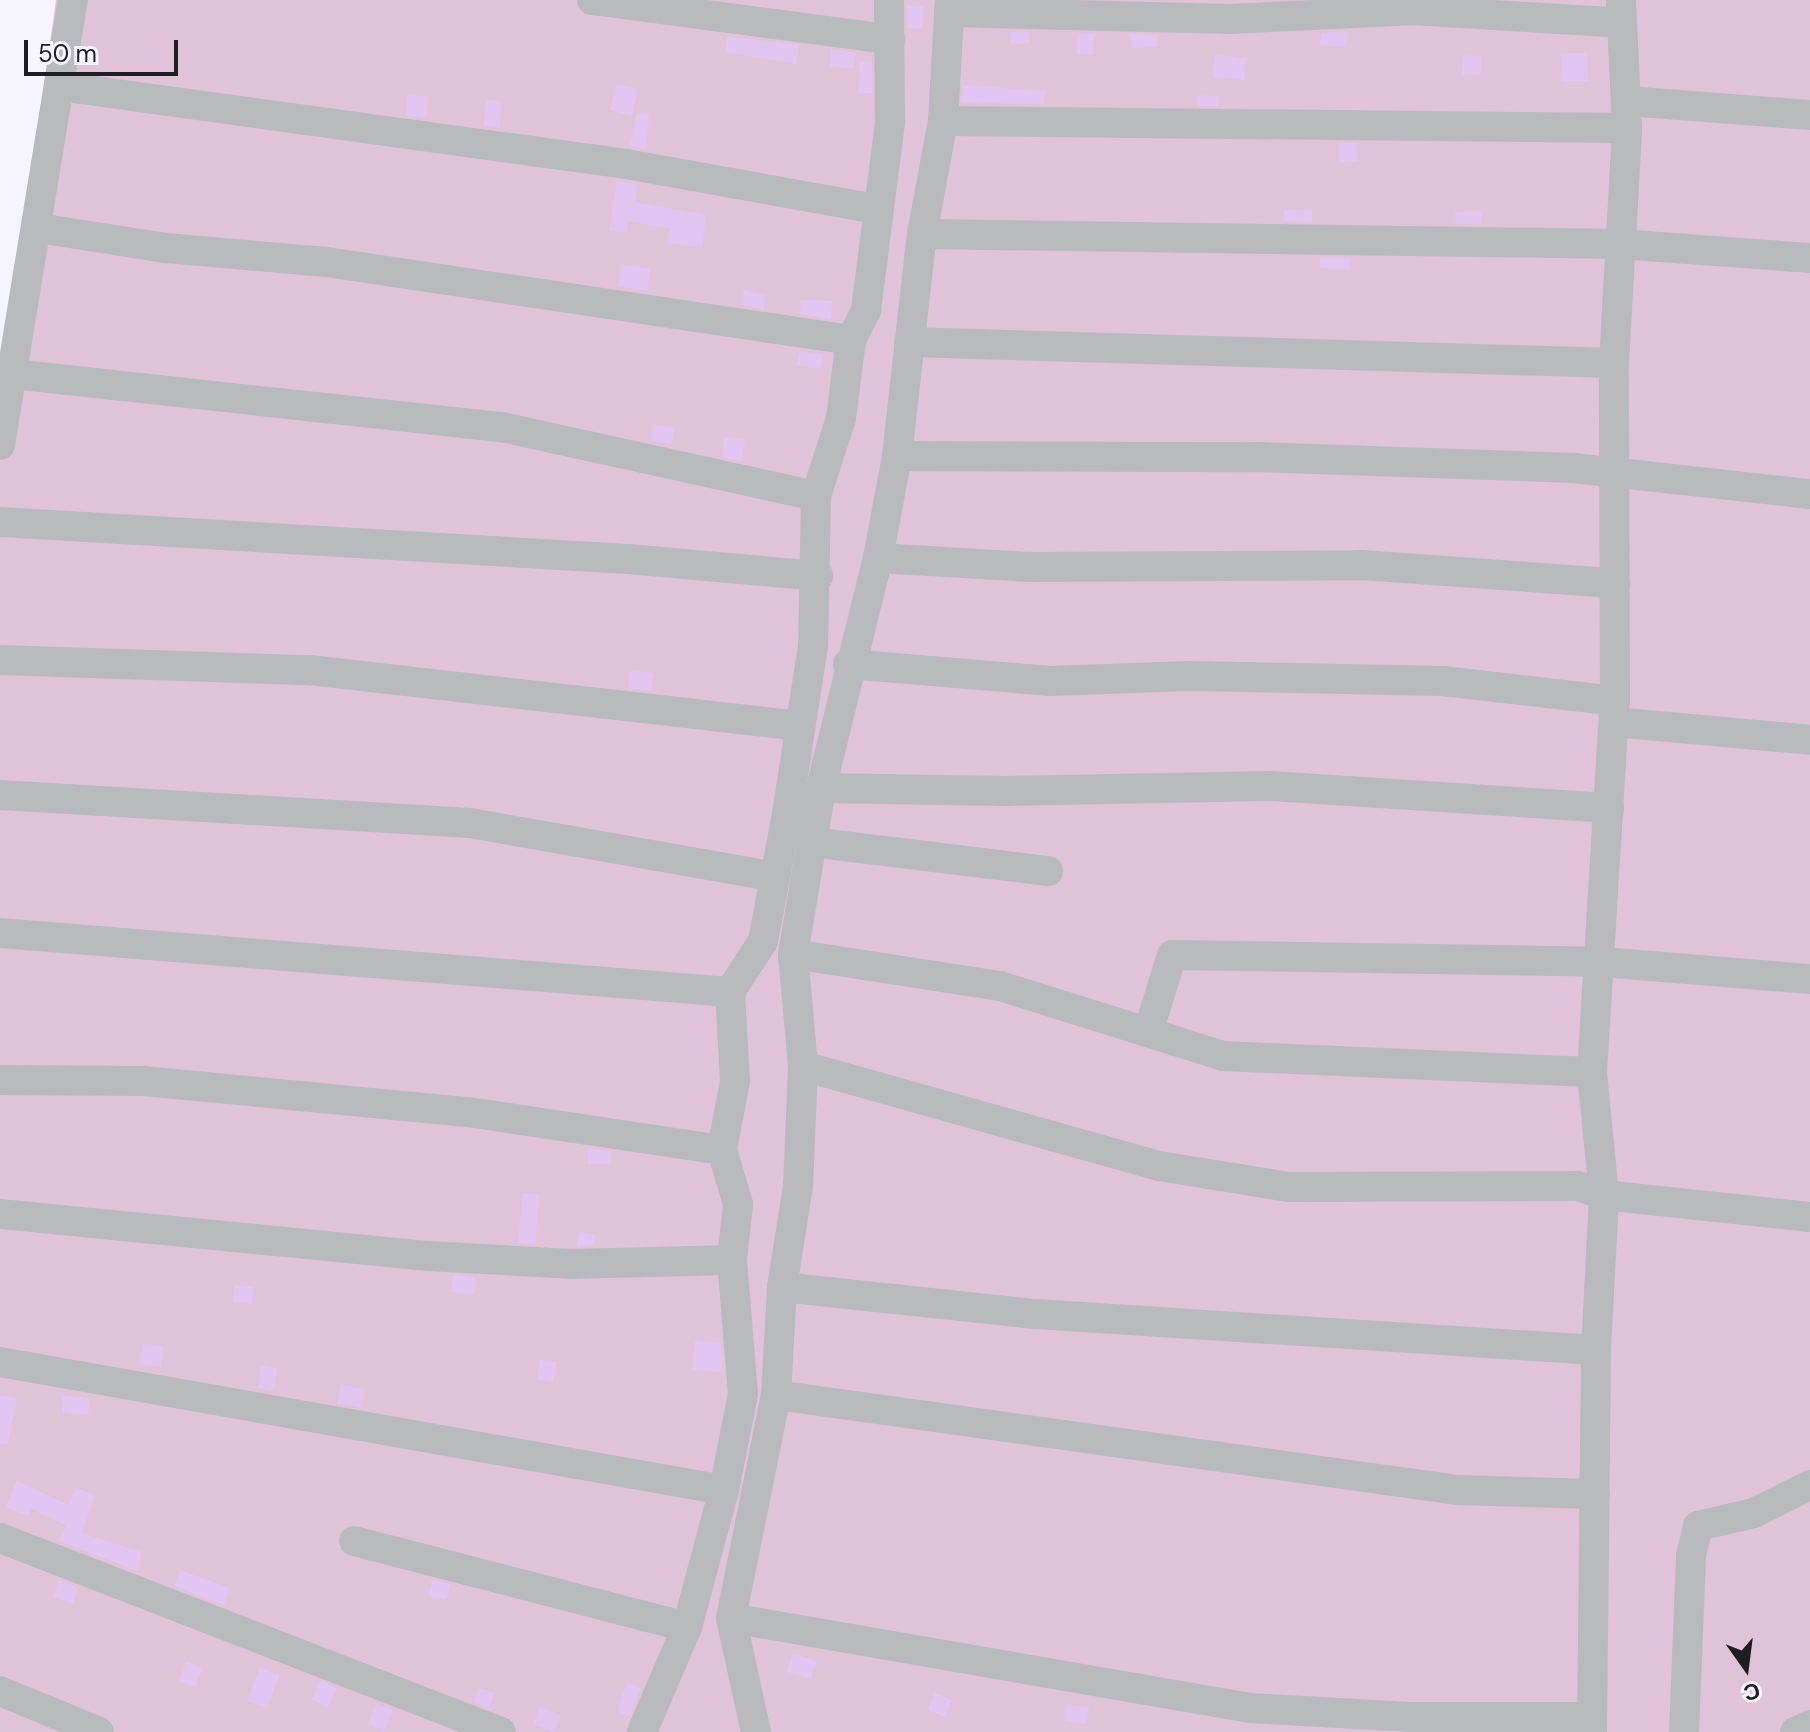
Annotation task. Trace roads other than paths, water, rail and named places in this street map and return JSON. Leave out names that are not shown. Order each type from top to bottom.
[{"type":"street","points":[[0,445],[73,0]]},
{"type":"street","points":[[592,0],[890,39]]},
{"type":"street","points":[[642,1732],[687,1627],[724,1490],[743,1394],[732,1260],[738,1204],[722,1150],[735,1081],[730,992],[763,941],[799,726],[818,576],[816,496],[841,418],[851,340],[866,310],[875,209],[890,122],[889,0]]},
{"type":"street","points":[[731,1618],[1250,1708],[1592,1724],[1596,1350],[1604,1195],[1592,1072],[1602,962],[1615,711],[1614,363],[1627,114],[1621,12],[1412,10],[1231,19],[949,6],[943,121],[922,234],[897,456],[878,558],[848,664],[821,788],[793,954],[803,1066],[798,1186],[782,1287],[776,1395],[731,1618],[736,1657],[761,1730]]},
{"type":"street","points":[[59,86],[626,164],[875,209]]},
{"type":"street","points":[[943,121],[1810,115]]},
{"type":"street","points":[[38,228],[166,248],[326,262],[851,340]]},
{"type":"street","points":[[922,234],[1619,244],[1810,258]]},
{"type":"street","points":[[909,342],[1614,363]]},
{"type":"street","points":[[12,374],[502,427],[816,496]]},
{"type":"street","points":[[897,456],[1275,457],[1574,468],[1810,494]]},
{"type":"street","points":[[0,522],[628,559],[818,576]]},
{"type":"street","points":[[878,558],[1030,567],[1361,565],[1615,583]]},
{"type":"street","points":[[0,660],[309,670],[799,726]]},
{"type":"street","points":[[848,664],[1051,681],[1188,676],[1443,681],[1810,740]]},
{"type":"street","points":[[821,788],[1005,791],[1270,786],[1609,808]]},
{"type":"street","points":[[0,795],[470,823],[772,876]]},
{"type":"street","points":[[811,842],[1048,871]]},
{"type":"street","points":[[0,933],[730,992]]},
{"type":"street","points":[[793,954],[1000,986],[1149,1029],[1223,1056],[1592,1072]]},
{"type":"street","points":[[1149,1029],[1172,955],[1602,962],[1810,979]]},
{"type":"street","points":[[803,1066],[1159,1166],[1288,1187],[1578,1186],[1604,1195],[1810,1217]]},
{"type":"street","points":[[0,1080],[144,1081],[468,1112],[722,1150]]},
{"type":"street","points":[[0,1214],[429,1256],[570,1264],[732,1260]]},
{"type":"street","points":[[782,1287],[1036,1314],[1596,1350]]},
{"type":"street","points":[[0,1362],[724,1490]]},
{"type":"street","points":[[776,1395],[1458,1490],[1595,1494]]},
{"type":"street","points":[[1684,1732],[1691,1555],[1698,1526],[1754,1513],[1810,1485]]},
{"type":"street","points":[[0,1538],[501,1732]]},
{"type":"street","points":[[354,1541],[687,1627]]},
{"type":"street","points":[[0,1691],[99,1732]]},
{"type":"street","points":[[1795,1732],[1810,1725]]}]
